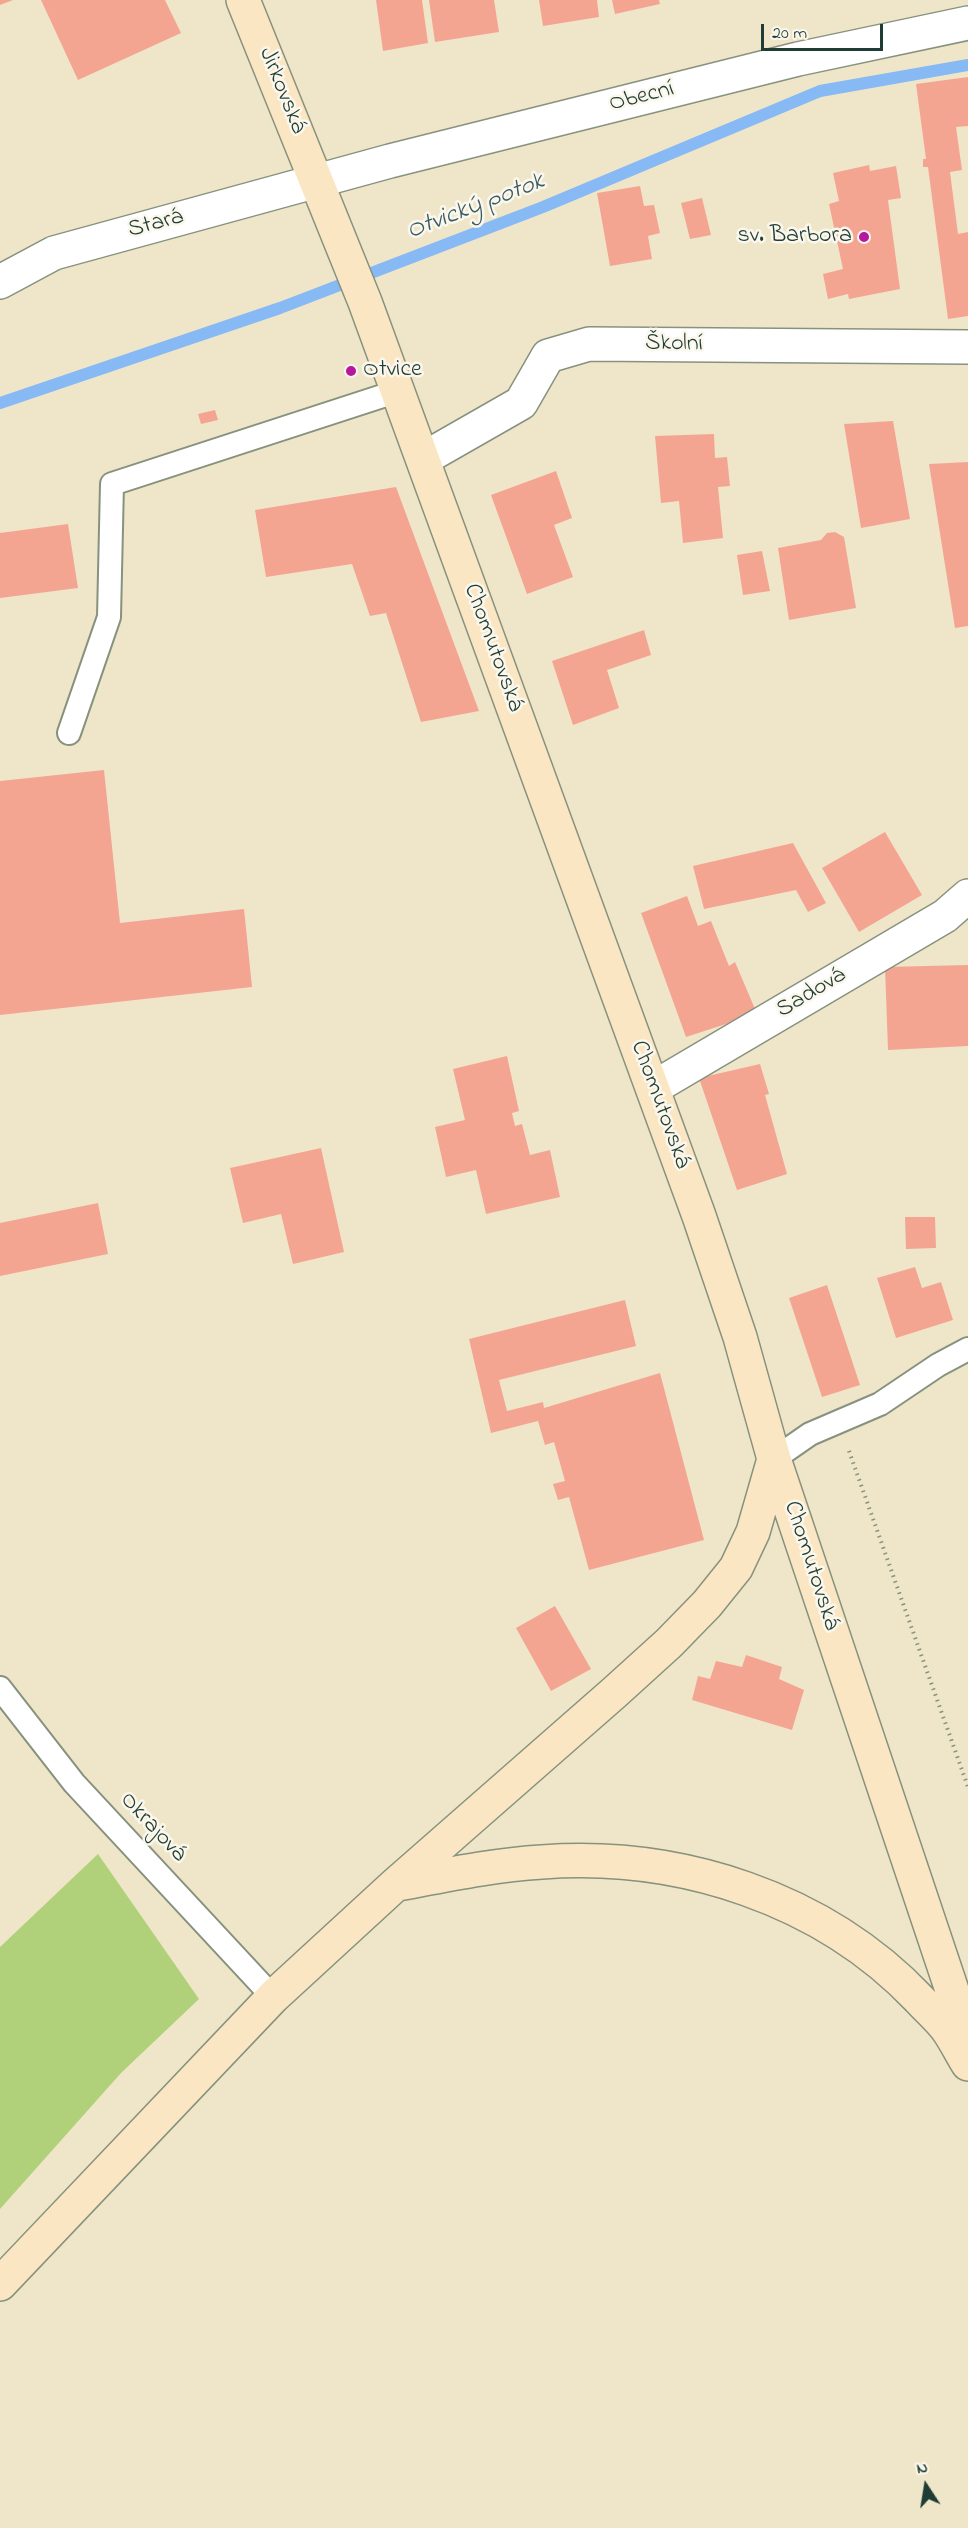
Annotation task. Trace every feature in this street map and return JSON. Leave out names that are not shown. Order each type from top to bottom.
[{"type":"main road","name":"Jirkovská","points":[[243,0],[318,182]]},
{"type":"main road","name":"Chomutovská","points":[[318,182],[398,391],[653,1088],[736,1326],[774,1459],[968,2038]]},
{"type":"main road","points":[[0,2284],[273,1997],[396,1884],[615,1692],[669,1643],[707,1604],[736,1568],[753,1532],[774,1459]]},
{"type":"main road","points":[[396,1884],[479,1868],[543,1861],[612,1861],[684,1870],[749,1890],[808,1914],[857,1944],[903,1983],[946,2028],[968,2064]]},
{"type":"street","name":"Obecní","points":[[318,182],[390,161],[798,59],[968,23]]},
{"type":"street","name":"Stará","points":[[0,282],[54,253],[318,182]]},
{"type":"street","name":"Školní","points":[[423,459],[521,403],[548,356],[589,344],[968,347]]},
{"type":"street","name":"Sadová","points":[[653,1088],[945,916],[968,896]]},
{"type":"lane","points":[[69,733],[109,617],[112,484],[398,391]]},
{"type":"lane","points":[[774,1459],[810,1434],[880,1404],[939,1365],[968,1349]]},
{"type":"lane","name":"Okrajová","points":[[0,1688],[74,1783],[273,1997]]},
{"type":"path","points":[[838,1422],[968,1787]]},
{"type":"green space","points":[[98,1854],[199,1999],[121,2073],[0,2209],[0,1947]]},
{"type":"building","points":[[0,0],[13,0],[0,5]]},
{"type":"building","points":[[41,0],[165,0],[181,33],[78,80]]},
{"type":"building","points":[[376,0],[422,0],[428,43],[383,51]]},
{"type":"building","points":[[429,0],[494,0],[499,32],[435,42]]},
{"type":"building","points":[[539,0],[597,0],[599,17],[543,26]]},
{"type":"building","points":[[612,0],[659,0],[660,4],[615,14]]},
{"type":"building","points":[[968,77],[968,126],[956,127],[962,170],[950,172],[958,234],[968,232],[968,316],[948,319],[928,167],[923,167],[923,159],[926,159],[916,84]]},
{"type":"building","name":"sv. Barbora","points":[[869,165],[870,171],[896,166],[901,198],[888,200],[900,289],[849,299],[848,294],[828,299],[823,274],[843,269],[829,204],[839,201],[833,173]]},
{"type":"building","points":[[640,186],[644,206],[654,205],[660,233],[648,236],[652,259],[610,266],[597,193]]},
{"type":"building","points":[[702,198],[711,235],[690,239],[681,203]]},
{"type":"building","points":[[215,410],[218,420],[201,424],[198,414]]},
{"type":"building","points":[[893,421],[910,519],[861,528],[844,424]]},
{"type":"building","points":[[714,434],[715,458],[727,457],[730,486],[718,487],[723,538],[683,543],[679,501],[661,503],[655,436]]},
{"type":"building","points":[[968,462],[968,626],[955,628],[929,464]]},
{"type":"building","points":[[556,471],[572,518],[554,525],[573,577],[527,594],[491,495]]},
{"type":"building","points":[[396,487],[479,711],[421,722],[386,613],[370,616],[352,564],[266,577],[255,510]]},
{"type":"building","points":[[68,524],[78,588],[0,598],[0,533]]},
{"type":"building","points":[[835,532],[844,537],[856,608],[789,620],[778,548],[821,540],[827,533]]},
{"type":"building","points":[[762,551],[770,591],[743,595],[737,555]]},
{"type":"building","points":[[644,630],[651,655],[607,670],[619,708],[573,725],[552,661]]},
{"type":"building","points":[[104,770],[120,923],[244,909],[252,987],[0,1015],[0,781]]},
{"type":"building","points":[[885,832],[922,895],[859,932],[822,868]]},
{"type":"building","points":[[793,843],[826,903],[808,912],[796,890],[704,909],[693,866]]},
{"type":"building","points":[[687,896],[698,926],[711,921],[729,966],[735,962],[755,1009],[726,1024],[686,1037],[641,913]]},
{"type":"building","points":[[968,965],[968,1046],[888,1050],[885,967]]},
{"type":"building","points":[[507,1056],[519,1111],[512,1113],[515,1126],[522,1124],[530,1155],[550,1150],[560,1197],[486,1214],[476,1170],[446,1177],[435,1127],[465,1120],[453,1069]]},
{"type":"building","points":[[760,1064],[769,1094],[765,1095],[787,1174],[737,1190],[699,1078]]},
{"type":"building","points":[[321,1148],[344,1252],[293,1264],[281,1214],[243,1223],[230,1168]]},
{"type":"building","points":[[98,1203],[108,1254],[0,1276],[0,1223]]},
{"type":"building","points":[[905,1217],[935,1217],[936,1248],[906,1249]]},
{"type":"building","points":[[915,1267],[922,1288],[941,1282],[953,1320],[896,1338],[877,1278]]},
{"type":"building","points":[[827,1285],[860,1385],[822,1397],[789,1298]]},
{"type":"building","points":[[625,1300],[636,1346],[499,1380],[507,1411],[543,1402],[544,1408],[660,1373],[704,1540],[589,1570],[569,1497],[558,1500],[553,1484],[565,1481],[554,1442],[545,1445],[538,1421],[491,1433],[469,1339]]},
{"type":"building","points":[[555,1606],[591,1669],[551,1691],[516,1628]]},
{"type":"building","points":[[746,1655],[782,1667],[779,1679],[804,1690],[792,1730],[692,1700],[698,1676],[710,1679],[716,1661],[742,1667]]},
{"type":"waterway","name":"Otvický potok","points":[[0,403],[280,308],[543,207],[820,91],[968,65]]},
{"type":"place","name":"sv. Barbora","points":[[864,237]]},
{"type":"place","name":"Otvice","points":[[351,371]]}]
